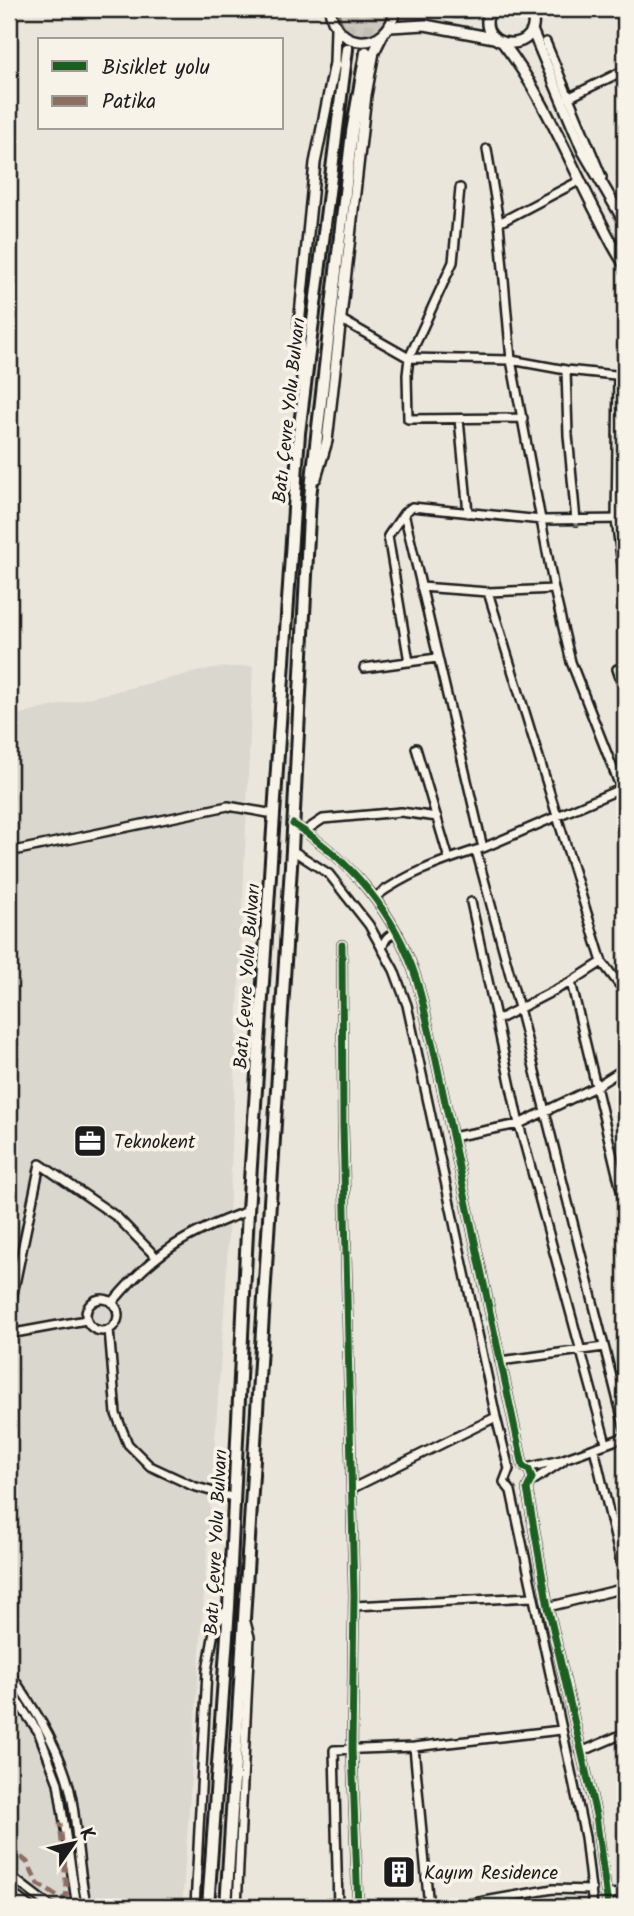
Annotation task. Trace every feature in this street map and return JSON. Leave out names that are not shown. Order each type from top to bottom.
[{"type":"highway","name":"Batı Çevre Yolu Bulvarı","points":[[208,1907],[229,1607],[248,1211],[299,433],[304,410],[347,49]]},
{"type":"highway","name":"Batı Çevre Yolu Bulvarı","points":[[226,1907],[292,850],[310,497],[352,132],[366,52]]},
{"type":"main road","points":[[304,410],[299,325],[315,163],[335,63],[336,27],[330,9]]},
{"type":"main road","points":[[310,497],[327,441],[366,94],[374,52],[395,9]]},
{"type":"main road","points":[[438,9],[457,12],[475,9]]},
{"type":"main road","points":[[490,9],[487,25],[522,68],[539,96],[579,181],[625,265]]},
{"type":"main road","points":[[336,27],[353,40],[374,40],[387,30],[425,25],[513,44],[522,41],[532,30],[534,20],[530,9]]},
{"type":"main road","points":[[532,30],[577,139],[625,223]]},
{"type":"street","points":[[545,42],[596,160],[606,191]]},
{"type":"street","points":[[568,98],[625,70]]},
{"type":"street","points":[[486,149],[499,223],[511,360],[554,589],[571,662],[623,788],[625,799]]},
{"type":"street","points":[[499,223],[579,181]]},
{"type":"street","points":[[460,188],[453,262],[409,358],[408,419],[523,418]]},
{"type":"street","points":[[342,320],[409,358],[511,360],[622,376],[615,520],[625,587]]},
{"type":"street","points":[[566,370],[568,435],[576,521]]},
{"type":"street","points":[[459,419],[468,513]]},
{"type":"street","points":[[409,662],[388,536],[404,513],[412,507],[542,520],[625,519]]},
{"type":"street","points":[[404,513],[479,849],[625,1429]]},
{"type":"street","points":[[421,587],[488,592],[554,589]]},
{"type":"street","points":[[488,592],[603,962],[625,992]]},
{"type":"street","points":[[364,668],[438,658]]},
{"type":"street","points":[[617,669],[625,693]]},
{"type":"street","points":[[416,748],[449,859]]},
{"type":"street","points":[[375,897],[396,881],[557,818],[623,788]]},
{"type":"street","points":[[9,852],[228,806],[274,814]]},
{"type":"street","points":[[305,831],[323,820],[401,812],[436,817]]},
{"type":"street","points":[[293,824],[321,841],[375,897],[398,934],[416,978],[500,1361],[525,1467],[531,1474],[529,1485],[548,1608],[596,1815],[608,1907]]},
{"type":"street","points":[[292,850],[329,874],[369,925],[394,970],[407,1005],[509,1469],[504,1482],[510,1491],[585,1837],[593,1907]]},
{"type":"street","points":[[471,902],[519,1124],[606,1443]]},
{"type":"street","points":[[382,949],[387,937],[398,934]]},
{"type":"street","points":[[342,946],[343,1126],[353,1488],[352,1749],[358,1907]]},
{"type":"street","points":[[497,1020],[571,982],[603,962]]},
{"type":"street","points":[[571,982],[625,1207]]},
{"type":"street","points":[[452,1137],[519,1124],[595,1087],[625,1068]]},
{"type":"street","points":[[9,1313],[40,1164],[117,1217],[156,1257]]},
{"type":"street","points":[[113,1303],[135,1276],[156,1257],[187,1236],[248,1211]]},
{"type":"street","points":[[103,1299],[113,1303],[118,1317],[113,1326],[104,1331],[93,1328],[86,1320],[86,1309],[93,1301],[103,1299]]},
{"type":"street","points":[[9,1334],[86,1320]]},
{"type":"street","points":[[109,1329],[116,1414],[128,1444],[150,1466],[194,1486],[235,1498]]},
{"type":"street","points":[[500,1361],[604,1347]]},
{"type":"street","points":[[353,1488],[496,1417]]},
{"type":"street","points":[[509,1469],[516,1465],[525,1467],[569,1457],[625,1437]]},
{"type":"street","points":[[593,1448],[625,1580]]},
{"type":"street","points":[[510,1491],[521,1493],[569,1457]]},
{"type":"street","points":[[548,1608],[625,1588]]},
{"type":"street","points":[[354,1606],[532,1597]]},
{"type":"street","points":[[195,1907],[207,1671],[215,1626],[229,1607]]},
{"type":"street","points":[[237,1907],[250,1637],[246,1619]]},
{"type":"street","points":[[9,1672],[44,1726],[67,1782],[73,1805],[80,1880],[87,1907]]},
{"type":"street","points":[[9,1690],[38,1731],[58,1783],[77,1907]]},
{"type":"street","points":[[338,1907],[334,1750],[414,1747],[561,1731]]},
{"type":"street","points":[[582,1752],[625,1733]]},
{"type":"street","points":[[414,1747],[429,1907]]},
{"type":"street","points":[[9,1875],[51,1907]]},
{"type":"street","points":[[451,1907],[554,1889],[592,1890]]},
{"type":"street","points":[[9,1891],[30,1907]]},
{"type":"street","points":[[608,1894],[625,1893]]},
{"type":"shaded area","points":[[339,9],[391,9],[387,21],[380,29],[363,36],[347,29],[341,21]]},
{"type":"shaded area","points":[[253,666],[226,1284],[182,1907],[9,1907],[9,717],[213,668]]},
{"type":"tunnel","points":[[347,49],[354,9]]},
{"type":"tunnel","points":[[366,49],[371,9]]},
{"type":"marked path","points":[[9,1848],[27,1862],[38,1884],[62,1899],[66,1897],[67,1890],[60,1823]]},
{"type":"cycle path","points":[[293,824],[334,854],[368,890],[396,932],[418,986],[523,1466],[529,1470],[532,1478],[527,1489],[548,1607],[596,1815],[608,1907]]},
{"type":"cycle path","points":[[342,945],[343,1126],[354,1595],[352,1749],[358,1907]]},
{"type":"place","name":"Teknokent","points":[[90,1141]]},
{"type":"place","name":"Kayım Residence","points":[[399,1872]]}]
